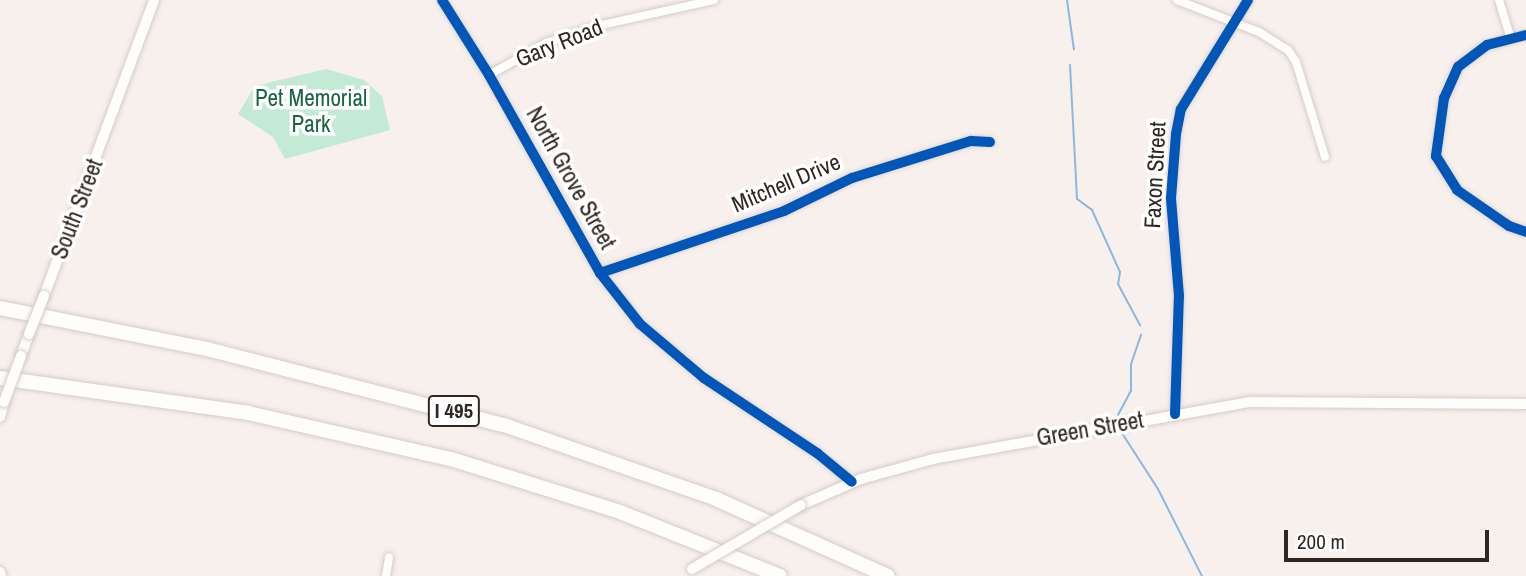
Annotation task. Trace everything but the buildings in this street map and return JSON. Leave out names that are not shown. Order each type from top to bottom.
[{"type":"highway","name":"I 495","points":[[0,308],[207,349],[503,425],[705,495],[888,576]]},
{"type":"highway","name":"I 495","points":[[0,378],[248,413],[451,459],[644,521],[780,576]]},
{"type":"main road","name":"South Street","points":[[0,417],[154,0]]},
{"type":"main road","name":"Green Street","points":[[687,573],[801,505],[852,482],[933,459],[1251,402],[1526,404]]},
{"type":"street","name":"North Grove Street","points":[[442,0],[489,75],[600,273],[640,324],[667,348],[852,482]]},
{"type":"street","name":"Gary Road","points":[[489,75],[546,43],[597,26],[714,0]]},
{"type":"street","points":[[1177,0],[1237,22],[1278,42],[1296,62],[1325,157]]},
{"type":"street","name":"Faxon Street","points":[[1175,414],[1179,296],[1171,198],[1176,134],[1181,109],[1237,22],[1248,0]]},
{"type":"street","points":[[1499,0],[1510,37]]},
{"type":"street","points":[[1526,35],[1510,37],[1469,56],[1449,81],[1436,156],[1457,190],[1508,226],[1526,232]]},
{"type":"street","name":"Mitchell Drive","points":[[600,273],[784,211],[863,174],[971,141],[990,142]]},
{"type":"street","points":[[386,576],[389,557]]},
{"type":"green space","name":"Pet Memorial Park","points":[[326,69],[364,80],[382,96],[390,130],[285,159],[273,137],[238,114],[255,86]]},
{"type":"waterway","points":[[1067,0],[1074,50]]},
{"type":"waterway","points":[[1070,65],[1077,199],[1092,210],[1120,272],[1118,284],[1140,325]]},
{"type":"waterway","points":[[1118,415],[1131,391],[1131,364],[1141,335]]},
{"type":"waterway","points":[[1120,430],[1158,489],[1202,576]]},
{"type":"cycle path","points":[[442,0],[489,75],[600,273],[640,324],[704,378],[817,453],[852,482]]},
{"type":"cycle path","points":[[1175,414],[1179,296],[1171,198],[1176,134],[1181,109],[1248,0]]},
{"type":"cycle path","points":[[1526,35],[1487,45],[1458,67],[1444,98],[1436,156],[1457,190],[1509,226],[1526,232]]},
{"type":"cycle path","points":[[600,273],[784,211],[852,178],[971,141],[990,142]]}]
